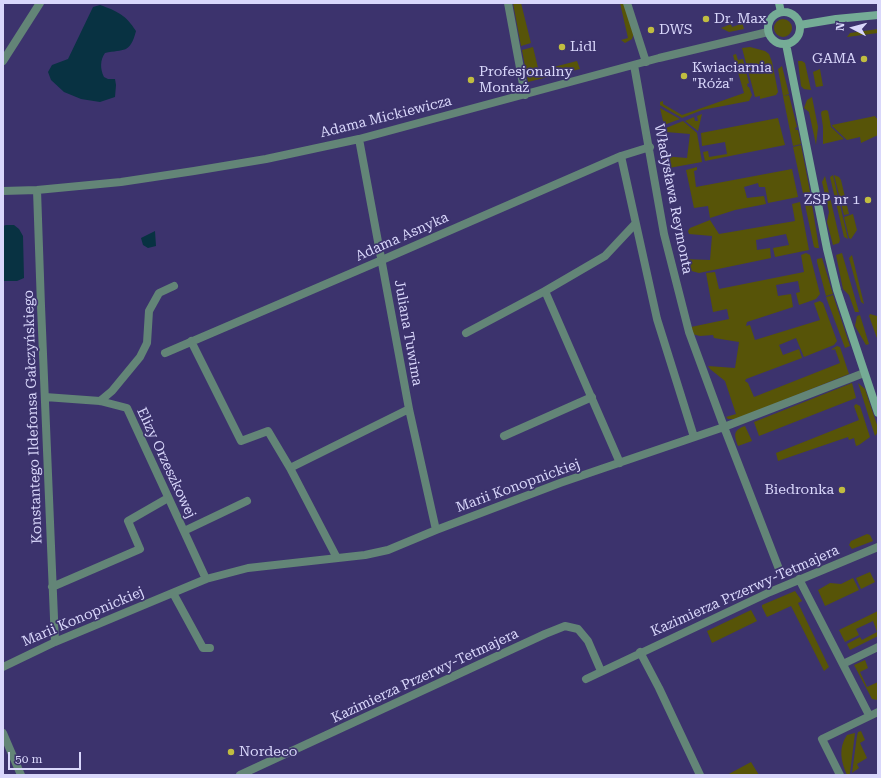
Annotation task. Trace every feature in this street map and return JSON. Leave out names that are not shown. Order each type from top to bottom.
[{"type":"street","points":[[3,61],[40,3]]},
{"type":"street","points":[[508,3],[525,95]]},
{"type":"street","points":[[627,3],[646,62]]},
{"type":"street","points":[[779,3],[781,12]]},
{"type":"street","points":[[781,12],[789,13],[794,16],[800,25],[799,33],[796,38],[792,42],[786,44],[776,42],[772,39],[768,32],[769,21],[775,14],[781,12]]},
{"type":"street","points":[[800,25],[836,19],[878,15]]},
{"type":"street","name":"Adama Mickiewicza","points":[[3,191],[38,190],[122,182],[266,159],[359,139],[646,62],[768,32]]},
{"type":"street","points":[[786,44],[837,290],[878,413]]},
{"type":"street","name":"Władysława Reymonta","points":[[634,66],[650,147],[664,234],[688,328],[779,570]]},
{"type":"street","name":"Juliana Tuwima","points":[[359,139],[409,409],[436,530]]},
{"type":"street","name":"Adama Asnyka","points":[[165,353],[621,156],[650,147]]},
{"type":"street","points":[[621,156],[657,319],[694,437]]},
{"type":"street","name":"Konstantego Ildefonsa Gałczyńskiego","points":[[38,190],[55,642]]},
{"type":"street","points":[[466,333],[545,291],[605,256],[635,224]]},
{"type":"street","points":[[100,401],[112,391],[140,357],[146,342],[149,311],[159,293],[174,286]]},
{"type":"street","points":[[545,291],[620,462]]},
{"type":"street","points":[[191,341],[241,441],[268,431],[290,468],[337,558]]},
{"type":"street","name":"Marii Konopnickiej","points":[[3,666],[55,642],[206,579],[248,568],[365,555],[388,550],[436,530],[620,462],[724,427],[864,373]]},
{"type":"street","name":"Elizy Orzeszkowej","points":[[45,397],[100,401],[127,408],[206,579]]},
{"type":"street","points":[[504,436],[592,397]]},
{"type":"street","points":[[290,468],[409,409]]},
{"type":"street","points":[[52,587],[140,549],[128,521],[168,498]]},
{"type":"street","name":"Elizy Orzeszkowej","points":[[184,531],[247,501]]},
{"type":"street","name":"Kazimierza Przerwy-Tetmajera","points":[[586,678],[799,579],[878,547]]},
{"type":"street","points":[[799,579],[869,716]]},
{"type":"street","points":[[173,593],[203,648],[210,648]]},
{"type":"street","name":"Kazimierza Przerwy-Tetmajera","points":[[240,775],[565,626],[578,629],[588,641],[601,671]]},
{"type":"street","points":[[843,664],[878,647]]},
{"type":"street","points":[[640,652],[659,688],[700,775]]},
{"type":"street","points":[[840,775],[822,738],[878,712]]},
{"type":"street","points":[[3,733],[21,775]]},
{"type":"shaded area","points":[[513,3],[521,3],[531,43],[521,46]]},
{"type":"shaded area","points":[[620,3],[624,3],[634,33],[632,39],[625,43],[621,40],[628,38]]},
{"type":"shaded area","points":[[783,19],[789,22],[792,28],[789,34],[783,37],[777,34],[774,28],[777,22]]},
{"type":"shaded area","points":[[738,22],[742,22],[744,29],[729,32],[721,28],[731,24],[732,27],[738,25]]},
{"type":"shaded area","points":[[878,29],[878,33],[847,37],[850,33]]},
{"type":"shaded area","points":[[533,47],[539,72],[577,61],[580,69],[528,82],[522,50]]},
{"type":"shaded area","points":[[750,47],[765,51],[769,54],[778,92],[776,95],[760,99],[760,96],[755,97],[742,48]]},
{"type":"shaded area","points":[[736,54],[738,60],[743,59],[749,83],[747,84],[752,95],[749,101],[702,110],[682,118],[660,105],[660,102],[663,101],[663,104],[682,115],[744,93],[733,55]]},
{"type":"shaded area","points":[[798,61],[805,63],[811,90],[804,89],[801,86]]},
{"type":"shaded area","points":[[782,66],[789,94],[783,96],[778,69]]},
{"type":"shaded area","points":[[820,69],[823,86],[816,87],[813,72]]},
{"type":"shaded area","points":[[789,95],[797,127],[795,128],[798,130],[801,144],[793,146],[783,96]]},
{"type":"shaded area","points":[[812,97],[818,127],[816,145],[809,112],[804,108],[807,100]]},
{"type":"shaded area","points":[[660,108],[680,119],[664,125]]},
{"type":"shaded area","points":[[822,111],[828,111],[831,127],[844,139],[823,144],[821,113]]},
{"type":"shaded area","points":[[702,114],[698,131],[685,121],[694,117],[695,121],[698,121],[697,116]]},
{"type":"shaded area","points":[[875,116],[878,118],[878,135],[861,143],[860,137],[847,140],[832,126],[832,125]]},
{"type":"shaded area","points":[[778,118],[785,145],[705,161],[703,152],[708,151],[709,157],[727,154],[725,142],[702,146],[701,133]]},
{"type":"shaded area","points":[[683,121],[697,133],[702,162],[669,168],[664,166],[660,145],[664,146],[663,156],[687,158],[690,134],[666,132],[665,130],[666,128]]},
{"type":"shaded area","points":[[801,145],[811,197],[804,198],[793,147]]},
{"type":"shaded area","points":[[697,167],[697,170],[694,171],[696,187],[792,169],[798,197],[768,203],[765,187],[759,187],[758,183],[744,187],[747,198],[764,196],[766,204],[735,210],[710,218],[708,206],[694,208],[686,170]]},
{"type":"shaded area","points":[[833,175],[848,239],[844,237],[830,177]]},
{"type":"shaded area","points":[[834,175],[839,177],[841,180],[849,214],[844,215]]},
{"type":"shaded area","points":[[825,176],[840,240],[839,243],[833,245],[827,222],[829,212],[822,182]]},
{"type":"shaded area","points":[[811,198],[819,248],[814,247],[804,200]]},
{"type":"shaded area","points":[[800,202],[809,250],[775,257],[773,248],[789,245],[786,234],[756,240],[757,250],[770,248],[771,258],[699,273],[684,269],[683,259],[710,260],[712,236],[689,234],[688,231],[690,228],[710,220],[719,234],[795,221],[792,204]]},
{"type":"shaded area","points":[[853,214],[857,230],[851,239],[849,238],[844,217]]},
{"type":"shaded area","points":[[806,253],[810,255],[820,294],[816,299],[799,305],[796,293],[800,292],[798,281],[776,285],[778,296],[791,294],[793,307],[747,322],[746,326],[750,325],[755,340],[820,320],[814,303],[820,301],[823,303],[837,341],[834,345],[804,357],[796,338],[779,345],[783,355],[799,349],[802,358],[746,379],[745,381],[748,383],[754,397],[840,363],[835,349],[832,350],[837,346],[840,347],[849,374],[744,416],[728,419],[726,417],[736,414],[725,381],[708,366],[735,368],[739,342],[714,338],[713,335],[700,336],[692,334],[691,327],[729,319],[727,309],[713,312],[706,273],[715,272],[719,289],[804,272],[801,255]]},
{"type":"shaded area","points":[[842,253],[859,312],[855,312],[849,295],[843,289],[836,255]]},
{"type":"shaded area","points":[[852,255],[864,304],[861,302],[849,258]]},
{"type":"shaded area","points":[[822,258],[833,294],[826,296],[817,262],[817,259]]},
{"type":"shaded area","points":[[833,295],[850,346],[845,348],[826,297]]},
{"type":"shaded area","points":[[870,314],[877,316],[878,341],[869,316]]},
{"type":"shaded area","points":[[860,315],[869,344],[866,345],[855,326],[857,316]]},
{"type":"shaded area","points":[[852,383],[856,398],[759,436],[754,422]]},
{"type":"shaded area","points":[[858,383],[865,389],[878,428],[878,432],[875,436]]},
{"type":"shaded area","points":[[856,404],[860,406],[870,437],[856,446],[854,438],[849,440],[848,437],[778,461],[776,453],[859,420],[854,406]]},
{"type":"shaded area","points":[[745,426],[752,441],[738,446],[735,436],[736,431]]},
{"type":"shaded area","points":[[867,534],[870,535],[873,541],[852,549],[849,545],[851,541]]},
{"type":"shaded area","points":[[870,572],[875,582],[861,589],[856,578]]},
{"type":"shaded area","points":[[853,578],[859,590],[825,606],[818,590],[830,583],[841,584]]},
{"type":"shaded area","points":[[795,591],[802,601],[798,603],[829,667],[824,671],[791,606],[767,617],[762,607],[762,605]]},
{"type":"shaded area","points":[[751,610],[757,621],[712,643],[707,631]]},
{"type":"shaded area","points":[[878,611],[878,636],[850,650],[847,644],[860,637],[862,640],[877,632],[873,621],[856,629],[859,635],[845,642],[839,630]]},
{"type":"shaded area","points":[[865,660],[868,668],[860,672],[867,687],[878,682],[878,700],[872,699],[854,665]]},
{"type":"shaded area","points":[[861,731],[865,740],[860,743],[867,758],[857,764],[859,768],[852,773],[857,736],[858,732]]},
{"type":"shaded area","points":[[855,733],[850,773],[847,775],[843,765],[841,750],[847,735]]},
{"type":"shaded area","points":[[751,762],[759,775],[727,775]]},
{"type":"water","points":[[100,5],[121,14],[129,21],[136,31],[129,47],[122,50],[105,53],[103,56],[101,65],[104,77],[108,79],[115,79],[116,85],[115,97],[100,102],[81,99],[64,92],[51,80],[48,72],[52,65],[68,59],[93,7]]},
{"type":"water","points":[[14,225],[19,229],[23,236],[24,278],[17,281],[3,281],[3,226]]},
{"type":"water","points":[[155,231],[156,246],[148,248],[143,245],[141,238]]},
{"type":"place","name":"Dr. Max","points":[[706,19]]},
{"type":"place","name":"DWS","points":[[651,30]]},
{"type":"place","name":"Lidl","points":[[562,47]]},
{"type":"place","name":"GAMA","points":[[864,59]]},
{"type":"place","name":"Kwiaciarnia \"Róża\"","points":[[684,76]]},
{"type":"place","name":"Profesjonalny Montaż","points":[[471,80]]},
{"type":"place","name":"ZSP nr 1","points":[[868,200]]},
{"type":"place","name":"Biedronka","points":[[842,490]]},
{"type":"place","name":"Nordeco","points":[[231,752]]}]
